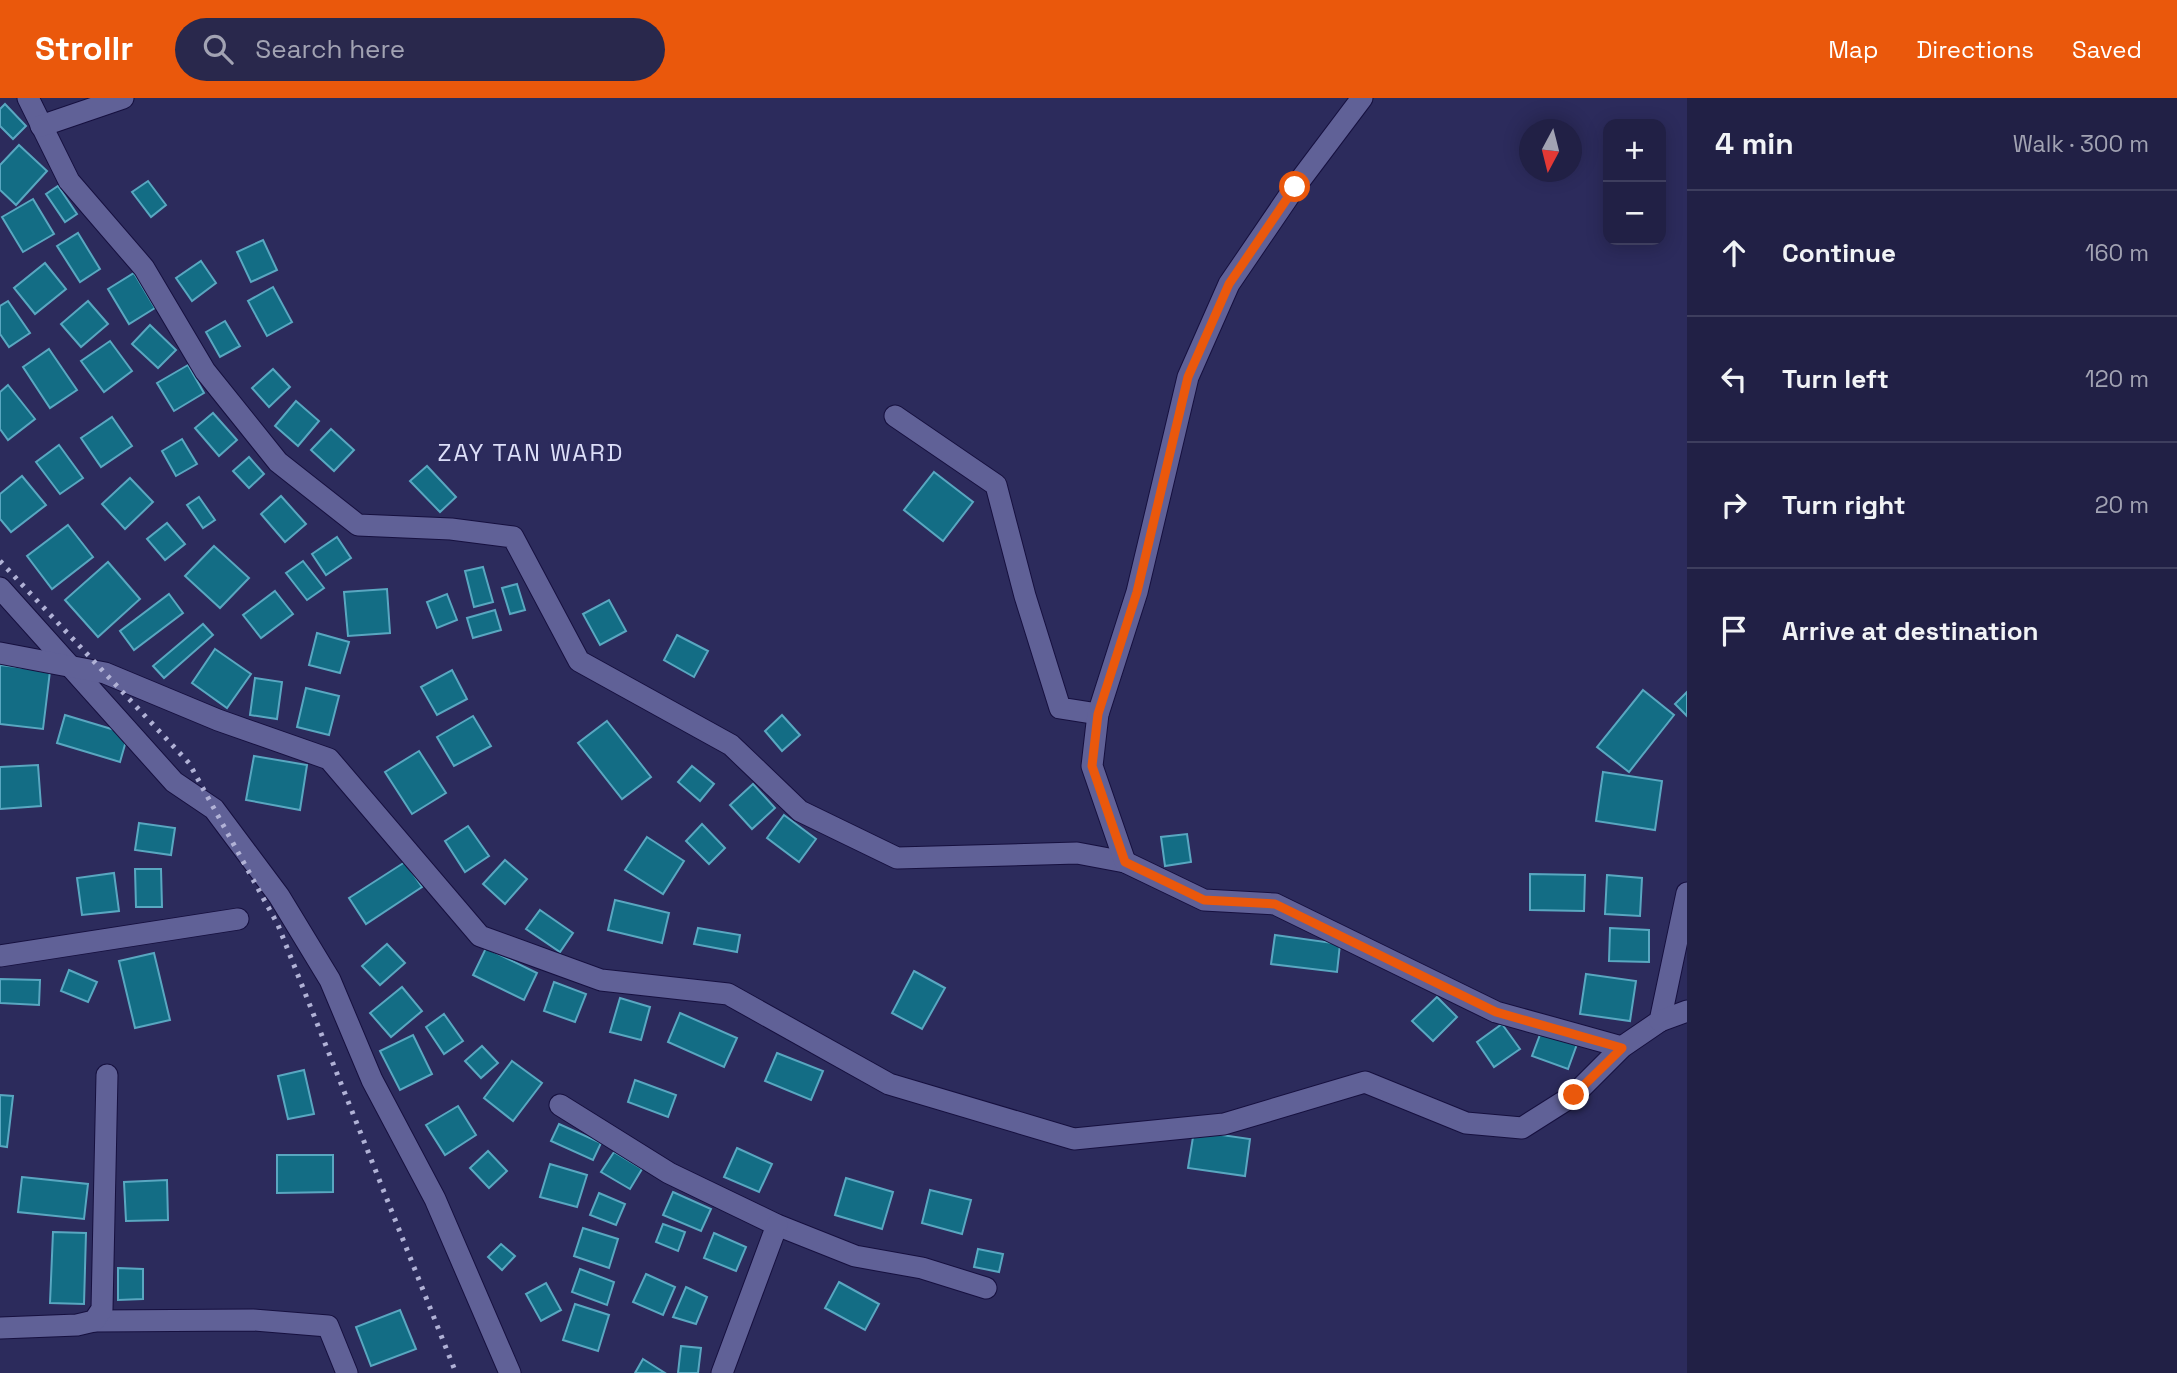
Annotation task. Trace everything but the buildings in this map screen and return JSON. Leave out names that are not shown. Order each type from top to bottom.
[{"type":"street","points":[[41,126],[123,98]]},
{"type":"street","points":[[1125,862],[1092,766],[1098,714],[1137,592],[1188,377],[1229,284],[1295,187],[1362,98]]},
{"type":"street","points":[[22,99],[41,126],[69,181],[144,268],[205,371],[278,462],[358,526],[451,529],[513,537],[579,662],[731,745],[800,811],[897,858],[1077,853],[1125,862],[1204,900],[1275,904],[1496,1012],[1622,1048]]},
{"type":"street","points":[[895,416],[996,485],[1024,596],[1060,708],[1098,714]]},
{"type":"street","points":[[0,588],[174,782],[214,809],[292,917],[330,980],[372,1080],[435,1199],[510,1373]]},
{"type":"street","points":[[0,653],[105,673],[218,720],[329,759],[480,936],[601,980],[728,994],[889,1084],[1074,1139],[1224,1124],[1365,1082],[1466,1123],[1522,1128],[1574,1095],[1622,1048],[1660,1021],[1687,1011]]},
{"type":"street","points":[[1660,1021],[1687,893]]},
{"type":"street","points":[[0,956],[238,919]]},
{"type":"street","points":[[94,1321],[102,1309],[107,1075]]},
{"type":"street","points":[[560,1105],[669,1173],[777,1225],[855,1256],[922,1268],[986,1287]]},
{"type":"street","points":[[722,1373],[777,1225]]},
{"type":"street","points":[[0,1328],[77,1325],[94,1321],[253,1320],[328,1326],[347,1373]]},
{"type":"railway","points":[[0,561],[189,763],[278,925],[456,1373]]},
{"type":"district","name":"ZAY TAN WARD","points":[[531,452]]},
{"type":"route","points":[[1295,187],[1229,284],[1188,377],[1137,592],[1098,714],[1092,766],[1125,862],[1204,900],[1275,904],[1496,1012],[1622,1048],[1574,1095]]}]
